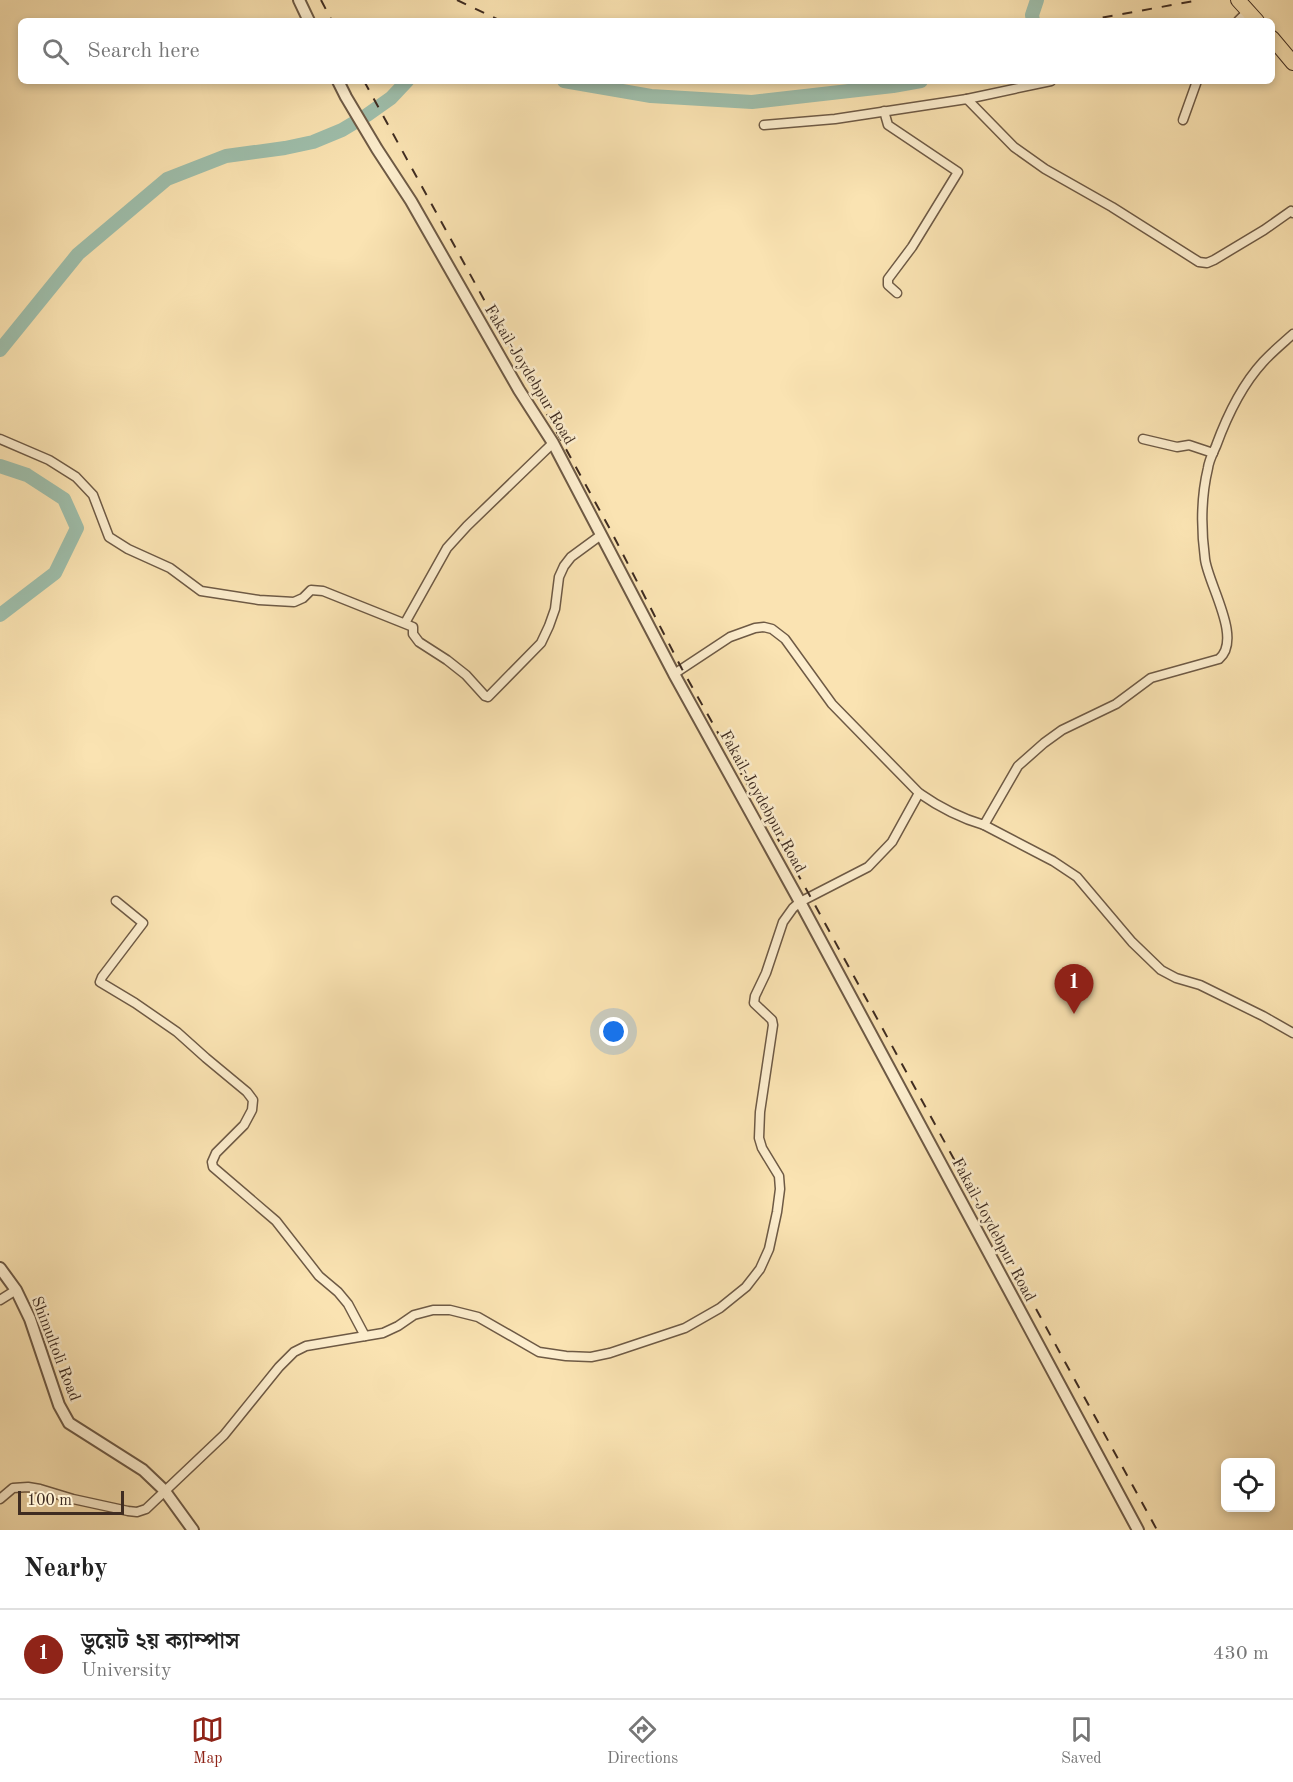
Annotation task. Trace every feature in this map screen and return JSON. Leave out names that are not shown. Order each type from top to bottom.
[{"type":"main road","points":[[1238,0],[1248,18]]},
{"type":"main road","points":[[1275,42],[1293,63]]},
{"type":"street","points":[[299,0],[308,18]]},
{"type":"street","name":"Fakail-Joydebpur Road","points":[[340,84],[376,149],[411,201],[519,390],[553,443],[674,674],[800,902],[1138,1530]]},
{"type":"street","points":[[764,125],[835,119],[967,99],[1037,84]]},
{"type":"street","points":[[1183,120],[1196,84]]},
{"type":"street","points":[[967,99],[1014,147],[1037,164],[1112,207],[1199,262],[1207,263],[1214,260],[1264,231],[1291,211],[1293,213]]},
{"type":"street","points":[[884,111],[888,125],[958,172],[912,247],[888,279],[888,285],[897,293]]},
{"type":"street","points":[[984,825],[1018,766],[1062,730],[1116,704],[1151,678],[1219,659],[1226,651],[1227,633],[1222,610],[1205,562],[1202,517],[1208,466],[1227,418],[1245,385],[1263,362],[1293,334]]},
{"type":"street","points":[[0,439],[49,460],[76,477],[93,495],[109,537],[128,549],[170,568],[201,591],[259,600],[294,602],[303,598],[311,590],[323,591],[413,627],[413,634],[419,642],[466,675],[488,697],[541,643],[555,609],[560,577],[564,567],[571,557],[601,535]]},
{"type":"street","points":[[1143,439],[1177,447],[1190,445],[1213,453]]},
{"type":"street","points":[[405,623],[447,548],[553,443]]},
{"type":"street","points":[[674,674],[730,637],[755,628],[772,629],[785,639],[832,704],[919,793],[963,819],[984,825],[1053,861],[1077,877],[1132,942],[1161,970],[1176,978],[1200,985],[1293,1033]]},
{"type":"street","points":[[0,1499],[14,1488],[28,1487],[128,1511],[137,1512],[146,1509],[224,1435],[264,1383],[294,1352],[306,1346],[383,1333],[414,1315],[433,1310],[450,1310],[478,1317],[539,1352],[591,1357],[686,1328],[720,1308],[746,1287],[760,1269],[769,1249],[780,1189],[779,1176],[762,1148],[759,1138],[760,1112],[773,1025],[772,1020],[754,1004],[783,922],[800,902],[868,867],[892,842],[919,793]]},
{"type":"street","points":[[116,901],[143,923],[100,982],[177,1032],[247,1092],[253,1100],[252,1110],[244,1125],[216,1153],[212,1162],[213,1167],[276,1221],[319,1276],[348,1304],[365,1336]]},
{"type":"street","name":"Shimultoli Road","points":[[0,1268],[16,1290],[30,1319],[59,1405],[69,1423],[142,1470],[164,1490],[193,1530]]},
{"type":"street","points":[[0,1300],[16,1290]]},
{"type":"waterway","points":[[1032,18],[1037,0]]},
{"type":"waterway","points":[[0,350],[78,254],[167,179],[226,156],[313,142],[342,130],[367,115],[391,98],[404,84]]},
{"type":"waterway","points":[[581,84],[651,96],[752,102],[904,84]]},
{"type":"waterway","points":[[0,466],[27,475],[64,499],[77,528],[55,573],[0,615]]},
{"type":"railway","points":[[321,0],[330,18]]},
{"type":"railway","points":[[457,0],[495,18]]},
{"type":"railway","points":[[1100,18],[1200,0]]},
{"type":"railway","points":[[366,84],[611,531],[682,669],[810,896],[1157,1530]]},
{"type":"place","name":"ডুয়েট ২য় ক্যাম্পাস","points":[[1074,1014]]}]
